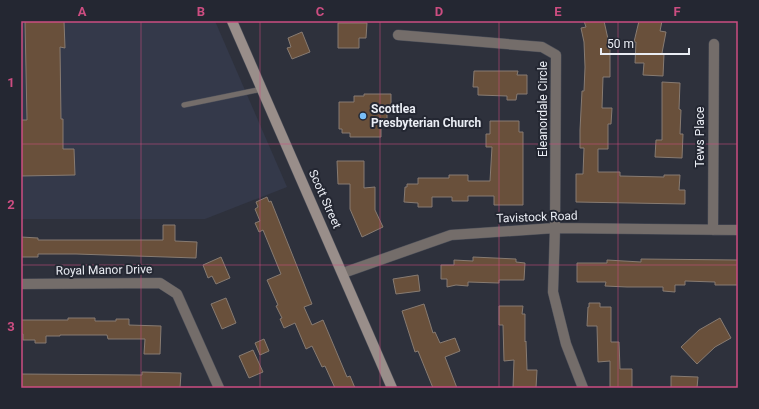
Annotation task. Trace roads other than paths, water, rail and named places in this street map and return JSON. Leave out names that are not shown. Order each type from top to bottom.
[{"type":"main road","name":"Scott Street","points":[[232,21],[392,388]]},
{"type":"street","name":"Eleanordale Circle","points":[[398,35],[542,47],[556,55],[555,228]]},
{"type":"street","name":"Tews Place","points":[[713,230],[714,44]]},
{"type":"street","name":"Tavistock Road","points":[[343,274],[451,235],[555,228],[738,230]]},
{"type":"street","points":[[555,228],[554,292],[566,344],[583,388]]},
{"type":"street","name":"Royal Manor Drive","points":[[21,284],[160,283],[177,294],[219,388]]},
{"type":"lane","points":[[184,105],[262,89]]},
{"type":"place","name":"Scottlea Presbyterian Church","points":[[363,116]]}]
